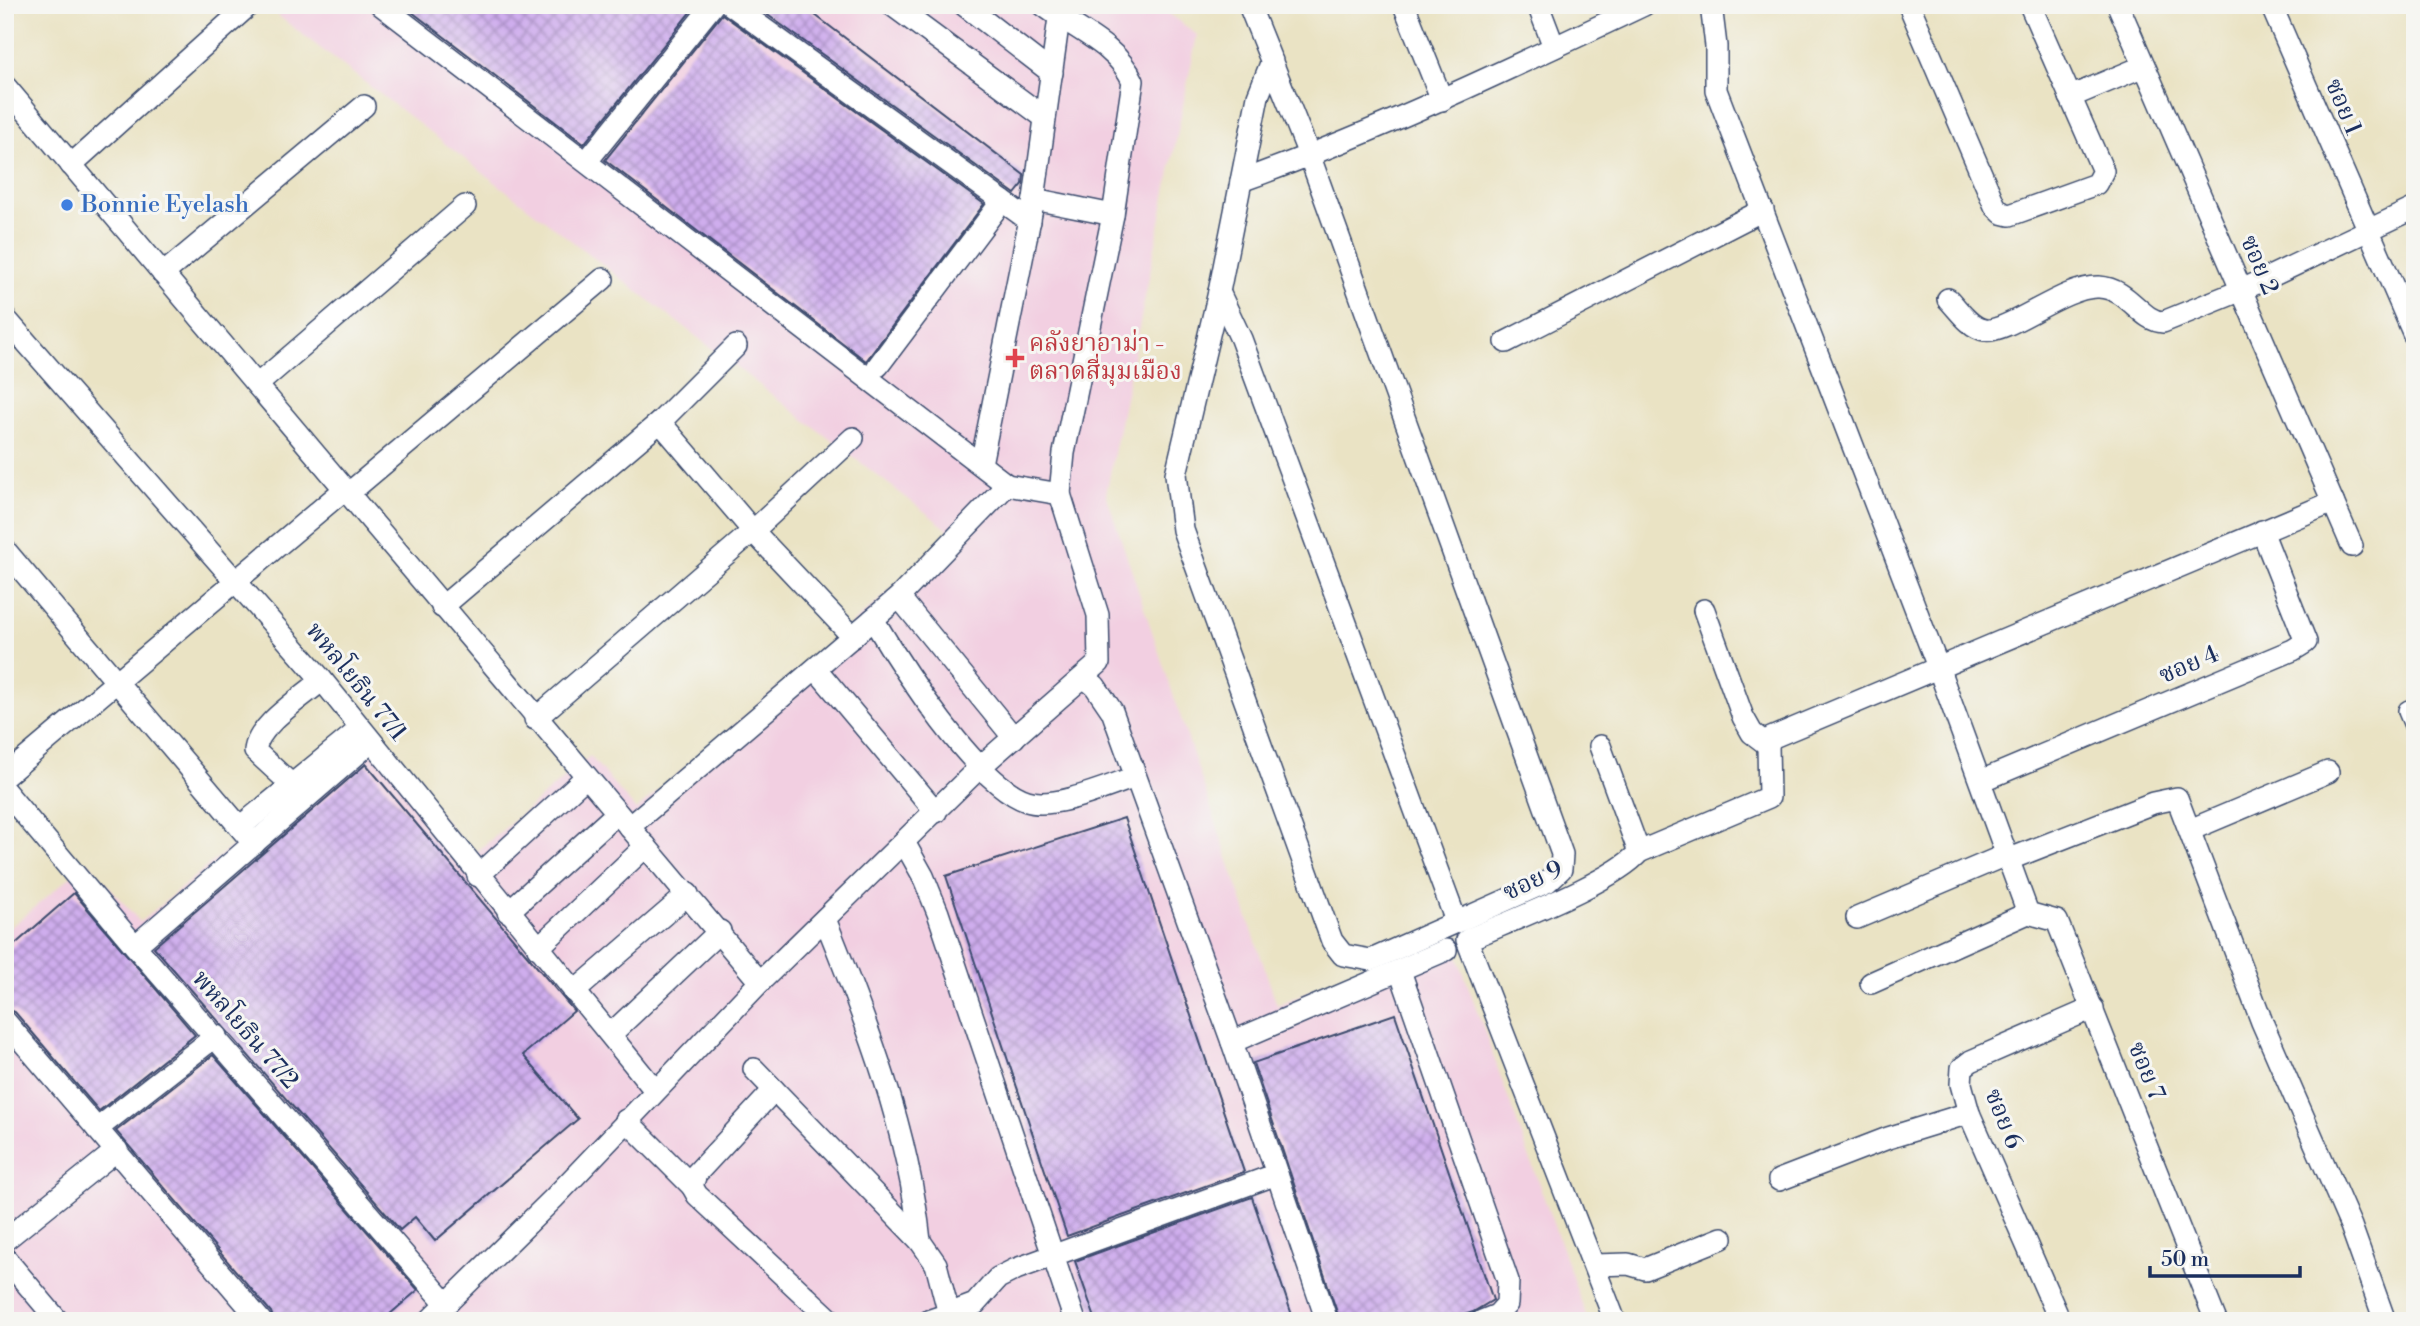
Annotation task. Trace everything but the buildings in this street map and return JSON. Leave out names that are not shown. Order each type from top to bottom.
[{"type":"street","points":[[71,165],[249,5]]},
{"type":"street","points":[[381,5],[1007,485],[1060,494]]},
{"type":"street","points":[[587,161],[713,5]]},
{"type":"street","points":[[731,5],[1030,221]]},
{"type":"street","points":[[892,5],[1045,118]]},
{"type":"street","points":[[964,5],[1052,73]]},
{"type":"street","points":[[1249,5],[1272,61],[1310,157],[1562,854],[1561,869],[1546,882],[1371,960],[1343,955],[1332,941],[1183,530],[1177,504],[1175,474],[1219,292],[1258,96],[1272,61]]},
{"type":"street","points":[[1404,5],[1442,100]]},
{"type":"street","points":[[1538,5],[1554,47]]},
{"type":"street","points":[[1711,5],[1716,46],[1716,90],[1938,667],[2028,912],[1871,983]]},
{"type":"street","points":[[1909,5],[1995,206],[2002,213],[2010,215],[2096,184],[2103,171],[2030,5]]},
{"type":"street","name":"ซอย 2","points":[[2118,5],[2352,546]]},
{"type":"street","name":"ซอย 1","points":[[2271,5],[2415,337]]},
{"type":"street","points":[[1241,181],[1310,157],[1442,100],[1636,7]]},
{"type":"street","points":[[981,464],[1034,199],[1052,73],[1051,11]]},
{"type":"street","points":[[429,1321],[554,1198],[654,1089],[760,982],[980,767],[1099,663],[1098,615],[1060,494],[1064,453],[1112,215],[1133,82],[1125,63],[1051,11]]},
{"type":"street","points":[[2070,97],[2144,66]]},
{"type":"street","points":[[5,86],[347,491],[535,719],[720,931],[760,982]]},
{"type":"street","points":[[163,274],[364,106]]},
{"type":"street","points":[[1034,199],[1112,215]]},
{"type":"street","points":[[878,366],[1002,201]]},
{"type":"street","points":[[257,385],[465,206]]},
{"type":"street","points":[[1948,299],[1973,326],[1986,331],[2002,327],[2075,291],[2096,286],[2124,294],[2148,316],[2163,321],[2242,290],[2415,208]]},
{"type":"street","points":[[1506,342],[1762,210]]},
{"type":"street","points":[[5,776],[603,279]]},
{"type":"street","points":[[1219,292],[1241,339],[1456,921]]},
{"type":"street","name":"พหลโยธิน 77/1","points":[[5,318],[322,680],[478,876],[654,1089]]},
{"type":"street","points":[[442,607],[660,422],[736,346]]},
{"type":"street","points":[[660,422],[753,531],[853,637]]},
{"type":"street","points":[[535,719],[753,531],[853,438]]},
{"type":"street","points":[[508,912],[816,669],[899,597],[1007,485]]},
{"type":"street","points":[[1704,610],[1743,717],[1752,733],[1768,745],[1771,738],[2333,502]]},
{"type":"street","name":"ซอย 4","points":[[1981,781],[2293,650],[2306,642],[2262,531]]},
{"type":"street","points":[[5,550],[254,844]]},
{"type":"street","points":[[899,597],[1014,738]]},
{"type":"street","points":[[873,619],[932,709],[980,767],[1027,802],[1045,803],[1135,777]]},
{"type":"street","points":[[816,669],[936,812]]},
{"type":"street","points":[[1084,677],[1096,685],[1112,711],[1232,1042],[1327,1321]]},
{"type":"street","points":[[293,786],[255,751],[256,739],[264,728],[322,680]]},
{"type":"street","points":[[240,827],[366,735]]},
{"type":"street","points":[[135,946],[254,844],[366,735]]},
{"type":"street","name":"ซอย 9","points":[[1615,1321],[1467,940],[1604,877],[1631,862],[1639,852],[1769,797],[1768,745]]},
{"type":"street","points":[[1600,746],[1639,852]]},
{"type":"street","points":[[2190,830],[2328,772]]},
{"type":"street","points":[[478,876],[586,777]]},
{"type":"street","name":"พหลโยธิน 77/2","points":[[5,791],[135,946],[446,1303]]},
{"type":"street","points":[[1857,918],[2009,857],[2169,798],[2177,798],[2262,1022],[2351,1226],[2385,1321]]},
{"type":"street","points":[[904,842],[923,876],[937,913],[1075,1321]]},
{"type":"street","points":[[538,948],[646,846]]},
{"type":"street","points":[[574,992],[688,894]]},
{"type":"street","name":"ซอย 7","points":[[2028,912],[2057,921],[2216,1321]]},
{"type":"street","points":[[825,919],[862,1012],[911,1167],[920,1241]]},
{"type":"street","points":[[611,1034],[720,931]]},
{"type":"street","points":[[1232,1042],[1447,950]]},
{"type":"street","points":[[1400,971],[1508,1281],[1507,1304],[1492,1319]]},
{"type":"street","name":"ซอย 6","points":[[2060,1321],[1969,1113],[1961,1084],[1962,1068],[1971,1061],[2093,1008]]},
{"type":"street","points":[[5,1021],[261,1321]]},
{"type":"street","points":[[97,1129],[216,1036]]},
{"type":"street","points":[[754,1069],[920,1241],[936,1264],[950,1318]]},
{"type":"street","points":[[692,1186],[696,1174],[774,1090]]},
{"type":"street","points":[[1779,1180],[1888,1138],[1969,1113]]},
{"type":"street","points":[[626,1120],[692,1186],[697,1195],[832,1321]]},
{"type":"street","points":[[5,1240],[117,1150]]},
{"type":"street","points":[[928,1321],[950,1318],[975,1304],[1002,1276],[1052,1255],[1277,1174]]},
{"type":"street","points":[[1594,1265],[1628,1264],[1645,1269],[1722,1238]]},
{"type":"street","points":[[5,1258],[58,1321]]},
{"type":"shaded area","points":[[264,5],[1158,5],[1197,35],[1106,494],[1277,1005],[1449,932],[1588,1321],[5,1321],[5,932],[88,862],[140,922],[372,730],[473,855],[590,756],[636,810],[955,535]]},
{"type":"place","name":"Bonnie Eyelash","points":[[67,205]]},
{"type":"place","name":"คลังยาอาม่า - ตลาดสี่มุมเมือง","points":[[1015,358]]}]
